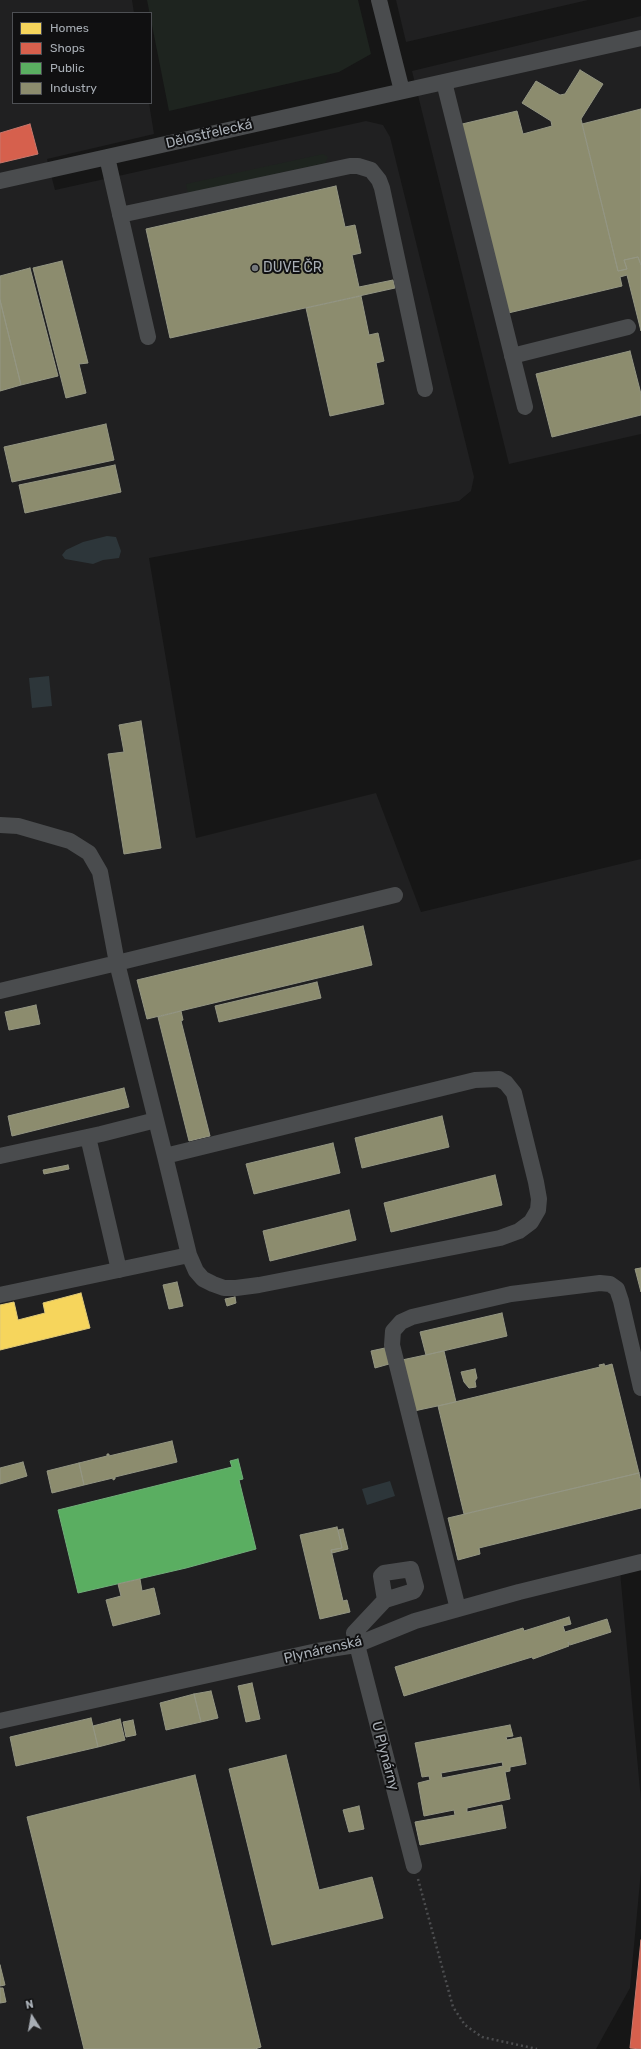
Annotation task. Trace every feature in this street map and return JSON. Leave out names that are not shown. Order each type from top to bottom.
[{"type":"street","points":[[379,0],[409,90]]},
{"type":"street","name":"Dělostřelecká","points":[[0,180],[641,38]]},
{"type":"street","points":[[444,82],[525,406]]},
{"type":"street","points":[[107,157],[148,337]]},
{"type":"street","points":[[120,215],[350,166],[358,166],[372,170],[380,180],[382,188],[425,389]]},
{"type":"street","points":[[512,356],[628,327]]},
{"type":"street","points":[[0,825],[18,826],[70,841],[89,853],[100,872],[117,963],[189,1255],[196,1271],[203,1279],[224,1288],[236,1288],[500,1238],[519,1231],[531,1222],[538,1210],[539,1199],[514,1093],[506,1083],[499,1079],[475,1080],[165,1156]]},
{"type":"street","points":[[0,991],[395,895]]},
{"type":"street","points":[[0,1156],[88,1138],[156,1120]]},
{"type":"street","points":[[88,1138],[119,1270]]},
{"type":"street","points":[[0,1295],[189,1255]]},
{"type":"street","points":[[458,1609],[392,1345],[393,1331],[401,1322],[412,1317],[511,1294],[600,1283],[610,1284],[617,1290],[621,1301],[641,1388]]},
{"type":"street","name":"Plynárenská","points":[[1,1717],[318,1651],[356,1645],[415,1621],[519,1592],[641,1562]]},
{"type":"street","points":[[356,1645],[354,1633],[385,1600]]},
{"type":"street","name":"U Plynárny","points":[[356,1645],[414,1866]]},
{"type":"path","points":[[414,1866],[453,2007],[464,2025],[482,2037],[537,2049]]},
{"type":"shaded area","points":[[0,0],[132,0],[134,12],[12,12],[12,104],[149,104],[154,134],[47,159],[55,190],[366,121],[383,125],[390,137],[474,477],[471,491],[459,501],[149,558],[196,838],[376,793],[421,912],[641,859],[641,1564],[620,1571],[641,1801],[641,1871],[630,1988],[596,2049],[0,2049]]},
{"type":"shaded area","points":[[147,0],[358,0],[371,54],[339,72],[169,111],[152,25],[152,12],[149,12]]},
{"type":"shaded area","points":[[396,0],[588,0],[406,42]]},
{"type":"shaded area","points":[[641,16],[641,434],[509,464],[412,71]]},
{"type":"shaded area","points":[[323,154],[328,157],[325,163],[188,193],[186,184]]},
{"type":"shaded area","points":[[107,536],[116,537],[121,551],[119,558],[103,560],[93,564],[65,559],[62,555],[66,550],[83,542]]},
{"type":"shaded area","points":[[49,676],[52,706],[32,708],[29,678]]},
{"type":"shaded area","points":[[390,1481],[395,1496],[367,1505],[362,1489]]},
{"type":"building: Homes","points":[[81,1293],[90,1328],[0,1350],[0,1305],[14,1302],[18,1320],[45,1313],[43,1303]]},
{"type":"building: Shops","points":[[30,124],[38,154],[0,163],[0,133]]},
{"type":"building: Shops","points":[[641,1940],[641,2049],[630,2048]]},
{"type":"building: Public","points":[[238,1459],[243,1479],[239,1480],[256,1549],[186,1568],[78,1593],[58,1510],[232,1467],[230,1461]]},
{"type":"building: Industry","points":[[580,70],[603,84],[581,119],[618,271],[627,269],[624,260],[638,257],[641,265],[641,331],[627,275],[620,277],[622,286],[504,314],[458,125],[517,111],[523,134],[552,126],[551,121],[522,103],[536,81],[560,95],[565,94]]},
{"type":"building: Industry","points":[[641,109],[641,265],[638,257],[624,260],[627,269],[618,271],[582,124]]},
{"type":"building: Industry","name":"DUVE ČR","points":[[336,186],[345,227],[355,225],[361,253],[352,255],[359,287],[393,280],[395,288],[170,338],[146,229]]},
{"type":"building: Industry","points":[[62,261],[88,363],[79,364],[86,393],[66,398],[33,268]]},
{"type":"building: Industry","points":[[30,268],[58,376],[21,385],[0,300],[0,276]]},
{"type":"building: Industry","points":[[361,296],[369,335],[378,333],[384,361],[376,363],[384,404],[330,416],[306,308]]},
{"type":"building: Industry","points":[[0,300],[21,385],[0,391]]},
{"type":"building: Industry","points":[[630,351],[641,394],[641,415],[552,437],[536,374]]},
{"type":"building: Industry","points":[[106,424],[114,460],[12,482],[4,447]]},
{"type":"building: Industry","points":[[115,465],[121,492],[25,513],[19,485]]},
{"type":"building: Industry","points":[[141,721],[161,848],[124,854],[108,754],[124,752],[119,725]]},
{"type":"building: Industry","points":[[363,926],[372,965],[147,1019],[137,980]]},
{"type":"building: Industry","points":[[317,982],[321,998],[219,1022],[215,1006]]},
{"type":"building: Industry","points":[[36,1005],[40,1024],[9,1030],[5,1012]]},
{"type":"building: Industry","points":[[181,1011],[183,1020],[181,1021],[210,1136],[189,1141],[158,1017]]},
{"type":"building: Industry","points":[[124,1088],[129,1107],[12,1136],[8,1116]]},
{"type":"building: Industry","points":[[442,1116],[449,1147],[362,1168],[355,1138]]},
{"type":"building: Industry","points":[[333,1143],[340,1173],[254,1194],[246,1164]]},
{"type":"building: Industry","points":[[68,1165],[69,1169],[44,1174],[43,1170]]},
{"type":"building: Industry","points":[[495,1175],[502,1205],[391,1232],[384,1203]]},
{"type":"building: Industry","points":[[349,1210],[356,1240],[270,1261],[263,1231]]},
{"type":"building: Industry","points":[[641,1268],[641,1292],[635,1269]]},
{"type":"building: Industry","points":[[177,1282],[183,1306],[169,1309],[163,1285]]},
{"type":"building: Industry","points":[[235,1297],[236,1303],[227,1306],[225,1299]]},
{"type":"building: Industry","points":[[502,1313],[507,1336],[426,1355],[420,1332]]},
{"type":"building: Industry","points":[[385,1348],[389,1364],[375,1368],[371,1351]]},
{"type":"building: Industry","points":[[444,1351],[456,1402],[414,1411],[402,1360]]},
{"type":"building: Industry","points":[[604,1364],[605,1366],[612,1364],[639,1473],[464,1514],[438,1406],[600,1367],[599,1365]]},
{"type":"building: Industry","points":[[475,1369],[477,1378],[475,1381],[476,1387],[469,1388],[464,1382],[461,1372]]},
{"type":"building: Industry","points":[[172,1441],[177,1462],[115,1477],[113,1480],[113,1478],[84,1485],[79,1463],[107,1456],[107,1454],[109,1454],[109,1456]]},
{"type":"building: Industry","points":[[23,1462],[27,1476],[0,1484],[0,1468]]},
{"type":"building: Industry","points":[[79,1463],[84,1485],[52,1493],[47,1471]]},
{"type":"building: Industry","points":[[639,1473],[641,1482],[641,1508],[479,1548],[480,1554],[458,1560],[448,1518]]},
{"type":"building: Industry","points":[[337,1527],[342,1548],[331,1550],[343,1601],[347,1600],[350,1612],[320,1619],[300,1535]]},
{"type":"building: Industry","points":[[343,1529],[348,1549],[332,1553],[331,1550],[342,1548],[338,1530]]},
{"type":"building: Industry","points":[[140,1579],[142,1591],[154,1588],[160,1614],[113,1626],[106,1600],[121,1596],[118,1584]]},
{"type":"building: Industry","points":[[569,1617],[571,1624],[563,1626],[565,1632],[607,1619],[611,1632],[570,1645],[568,1642],[569,1646],[533,1659],[532,1657],[404,1696],[395,1667],[523,1628],[524,1631]]},
{"type":"building: Industry","points":[[252,1683],[260,1719],[246,1722],[238,1686]]},
{"type":"building: Industry","points":[[211,1691],[218,1718],[201,1722],[194,1694]]},
{"type":"building: Industry","points":[[194,1694],[201,1722],[166,1730],[160,1703]]},
{"type":"building: Industry","points":[[91,1718],[98,1747],[16,1766],[10,1737]]},
{"type":"building: Industry","points":[[120,1719],[125,1740],[98,1747],[93,1726]]},
{"type":"building: Industry","points":[[133,1720],[136,1735],[126,1737],[123,1722]]},
{"type":"building: Industry","points":[[510,1725],[513,1736],[506,1737],[507,1740],[521,1737],[526,1764],[510,1767],[510,1771],[505,1772],[510,1799],[467,1808],[467,1812],[502,1805],[506,1828],[420,1845],[415,1822],[455,1815],[454,1810],[424,1816],[418,1783],[430,1780],[429,1776],[422,1777],[415,1743]],"holes":[[[502,1762],[503,1766],[442,1778],[441,1773]]]},
{"type":"building: Industry","points":[[286,1755],[319,1890],[372,1877],[383,1918],[272,1945],[229,1769]]},
{"type":"building: Industry","points":[[195,1775],[261,2047],[255,2049],[84,2049],[27,1817]]},
{"type":"building: Industry","points":[[359,1806],[364,1829],[349,1832],[343,1810]]},
{"type":"building: Industry","points":[[0,1965],[5,1985],[0,1986]]},
{"type":"building: Industry","points":[[0,1988],[3,1988],[6,2002],[0,2003]]},
{"type":"place","name":"DUVE ČR","points":[[255,268]]}]
